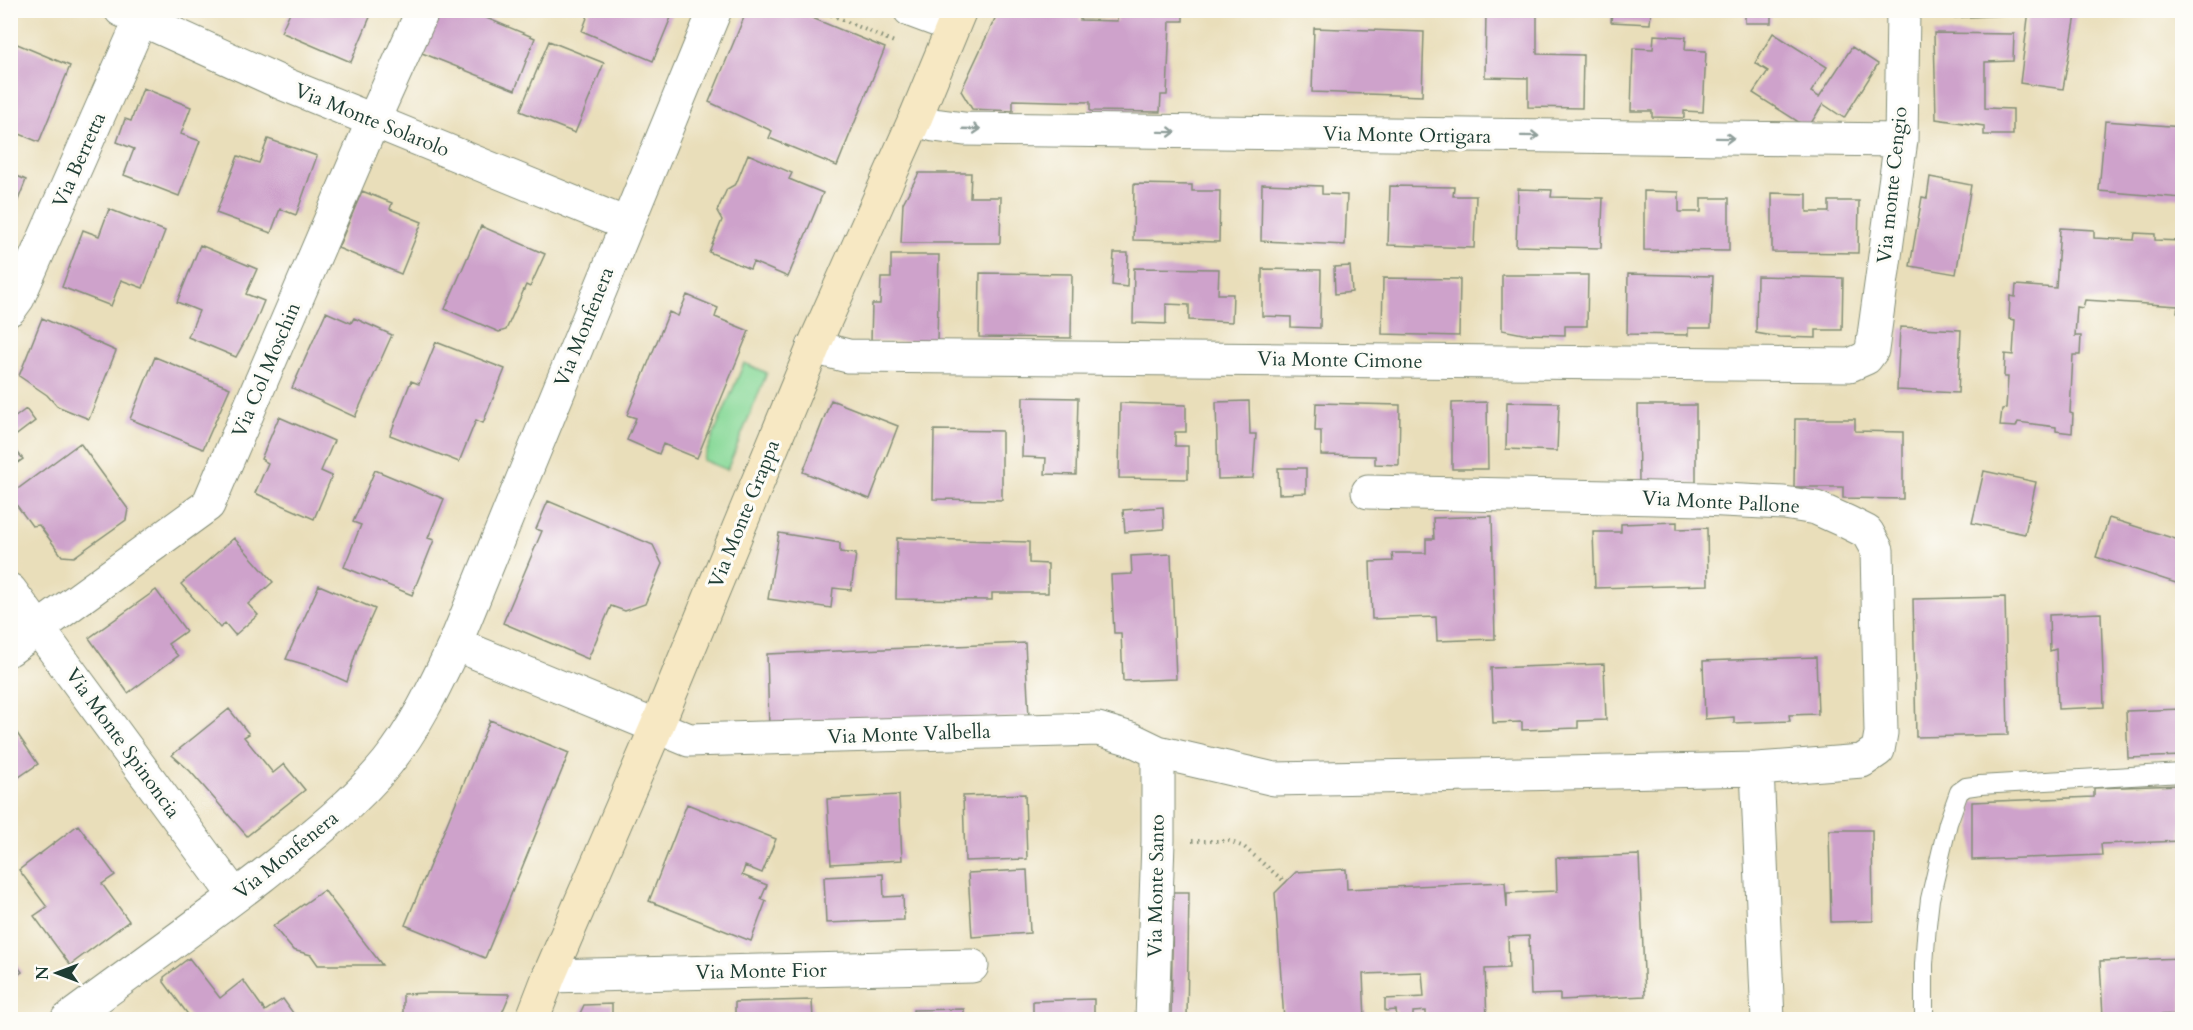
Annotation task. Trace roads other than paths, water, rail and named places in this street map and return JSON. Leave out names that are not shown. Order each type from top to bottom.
[{"type":"main road","name":"Via Monte Grappa","points":[[532,1020],[657,726],[813,347],[915,119],[956,18]]},
{"type":"street","name":"Via Col Moschin","points":[[10,649],[208,505],[423,10]]},
{"type":"street","name":"Via Monfenera","points":[[67,1020],[320,830],[357,797],[387,762],[427,704],[455,644],[715,10]]},
{"type":"street","points":[[910,10],[956,18]]},
{"type":"street","name":"Via monte Cengio","points":[[1866,358],[1872,350],[1901,140],[1903,10]]},
{"type":"street","name":"Via Monte Solarolo","points":[[136,13],[284,84],[626,224]]},
{"type":"street","name":"Via Berretta","points":[[10,309],[18,298],[136,13]]},
{"type":"street","name":"Via Monte Ortigara","points":[[915,119],[964,129],[1901,140]]},
{"type":"street","name":"Via Monte Cimone","points":[[813,347],[848,356],[1850,365],[1866,358]]},
{"type":"street","name":"Via Monte Pallone","points":[[1158,752],[1274,779],[1757,769],[1862,760],[1878,750],[1881,733],[1877,550],[1867,532],[1815,508],[1784,503],[1703,499],[1368,492]]},
{"type":"street","name":"Via Monte Spinoncia","points":[[10,590],[235,896]]},
{"type":"street","points":[[455,644],[657,726]]},
{"type":"street","name":"Via Monte Valbella","points":[[657,726],[690,740],[1098,729],[1131,739],[1158,752]]},
{"type":"street","name":"Via Monte Santo","points":[[1152,1020],[1158,841],[1158,752]]},
{"type":"street","points":[[1757,769],[1768,1020]]},
{"type":"street","name":"Via Monte Fior","points":[[549,976],[972,966]]},
{"type":"lane","points":[[1924,1020],[1924,964],[1930,899],[1948,824],[1959,792],[1966,787],[1980,785],[2182,773]]}]
